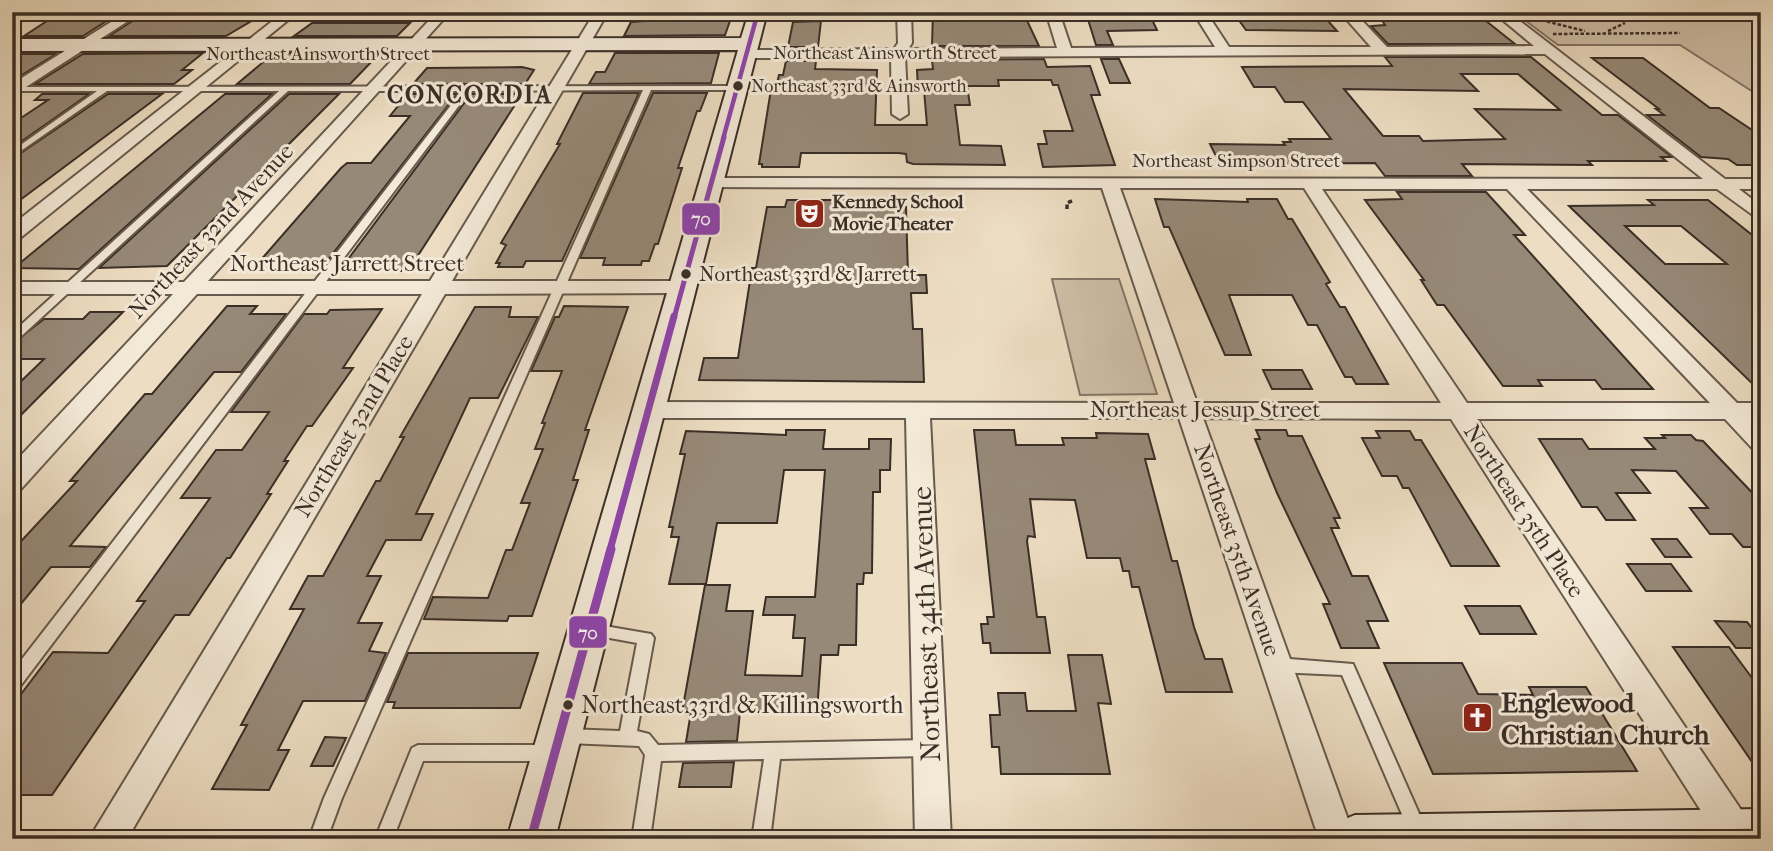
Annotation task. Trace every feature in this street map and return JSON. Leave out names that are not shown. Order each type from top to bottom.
[{"type":"main road","points":[[531,839],[757,13]]},
{"type":"main road","name":"Northeast Ainsworth Street","points":[[12,45],[77,50],[747,49]]},
{"type":"main road","name":"Northeast Ainsworth Street","points":[[12,55],[77,50]]},
{"type":"main road","points":[[1356,839],[1745,835]]},
{"type":"street","points":[[900,114],[904,12]]},
{"type":"street","points":[[1052,12],[1064,48]]},
{"type":"street","points":[[1199,12],[1222,47]]},
{"type":"street","points":[[1346,12],[1379,46]]},
{"type":"street","points":[[1499,12],[1761,215]]},
{"type":"street","name":"Northeast 32nd Avenue","points":[[12,482],[413,49],[443,13]]},
{"type":"street","points":[[13,90],[133,14]]},
{"type":"street","points":[[12,235],[290,14]]},
{"type":"street","name":"Northeast 32nd Place","points":[[107,839],[601,14]]},
{"type":"street","name":"Northeast Ainsworth Street","points":[[747,49],[1379,46],[1537,42]]},
{"type":"street","name":"Northeast Simpson Street","points":[[711,182],[1761,184]]},
{"type":"street","name":"Northeast 35th Avenue","points":[[1109,182],[1337,839]]},
{"type":"street","name":"Northeast 35th Place","points":[[1309,182],[1458,410],[1745,835]]},
{"type":"street","points":[[1510,183],[1761,442]]},
{"type":"street","name":"Northeast Jarrett Street","points":[[12,288],[682,287]]},
{"type":"street","name":"Northeast 34th Avenue","points":[[918,409],[933,839]]},
{"type":"street","name":"Northeast Jessup Street","points":[[649,410],[1761,411]]},
{"type":"lane","points":[[12,16],[757,13]]},
{"type":"lane","points":[[12,684],[313,287],[468,88]]},
{"type":"lane","points":[[318,839],[333,798],[648,88]]},
{"type":"lane","points":[[12,155],[105,89]]},
{"type":"lane","points":[[12,339],[286,89]]},
{"type":"lane","points":[[13,90],[737,89]]},
{"type":"lane","points":[[589,630],[646,638],[627,738]]},
{"type":"lane","points":[[1277,665],[1347,669],[1420,837]]},
{"type":"lane","points":[[384,839],[418,753],[627,738],[643,739],[654,753],[641,839]]},
{"type":"lane","points":[[654,753],[930,748]]},
{"type":"lane","points":[[761,839],[773,751]]},
{"type":"path","points":[[1550,12],[1542,19],[1567,28],[1614,32],[1625,23]]},
{"type":"path","points":[[1567,28],[1572,33]]},
{"type":"path","points":[[1537,42],[1572,33],[1679,33]]},
{"type":"shaded area","points":[[1514,12],[1761,12],[1761,97],[1680,45],[1558,45]]},
{"type":"shaded area","points":[[1052,279],[1119,279],[1157,394],[1080,395]]},
{"type":"building","points":[[933,12],[956,12],[957,21],[1004,21],[1001,12],[1023,12],[1039,46],[932,46]]},
{"type":"building","points":[[1233,12],[1320,12],[1337,31],[1246,30]]},
{"type":"building","points":[[1086,13],[1149,13],[1157,30],[1107,31],[1113,45],[1096,45]]},
{"type":"building","points":[[1476,13],[1515,44],[1388,44],[1371,26],[1385,25],[1380,17]]},
{"type":"building","points":[[108,20],[83,36],[24,36],[47,21]]},
{"type":"building","points":[[134,20],[253,20],[226,36],[109,36]]},
{"type":"building","points":[[730,21],[725,35],[624,36],[631,22]]},
{"type":"building","points":[[821,21],[818,47],[788,47],[793,22]]},
{"type":"building","points":[[312,23],[410,23],[397,36],[294,36]]},
{"type":"building","points":[[203,53],[182,70],[192,70],[174,84],[35,84],[83,54]]},
{"type":"building","points":[[274,53],[380,53],[350,84],[237,84]]},
{"type":"building","points":[[615,53],[719,53],[711,83],[589,84],[596,72],[605,72]]},
{"type":"building","points":[[12,54],[56,54],[12,81]]},
{"type":"building","points":[[1385,57],[1531,57],[1602,115],[1618,115],[1672,157],[1661,157],[1666,161],[1588,161],[1592,165],[1462,164],[1472,176],[1385,176],[1375,163],[1220,164],[1210,144],[1285,145],[1283,142],[1291,142],[1289,139],[1331,139],[1303,102],[1285,102],[1275,87],[1254,87],[1242,67],[1392,66]],"holes":[[[1461,74],[1518,74],[1560,110],[1475,109],[1505,139],[1423,141],[1419,136],[1383,136],[1344,89],[1478,91]]]},
{"type":"building","points":[[1592,58],[1643,58],[1710,108],[1719,108],[1761,136],[1761,165],[1737,165],[1728,159],[1701,157],[1647,115],[1664,115],[1656,109],[1659,109]]},
{"type":"building","points":[[1044,59],[1047,67],[1090,66],[1100,95],[1091,95],[1115,165],[1043,167],[1038,144],[1047,144],[1044,131],[1073,131],[1058,85],[1053,85],[1051,80],[998,80],[999,86],[967,86],[970,105],[955,105],[960,145],[1001,146],[1005,165],[913,164],[907,162],[906,154],[898,153],[801,153],[799,167],[762,167],[762,164],[759,164],[772,83],[777,83],[779,75],[783,75],[786,61],[816,61],[815,69],[877,70],[875,125],[927,125],[924,90],[918,90],[917,70],[933,69],[932,60]]},
{"type":"building","points":[[1101,59],[1119,59],[1130,83],[1110,83]]},
{"type":"building","points":[[522,67],[534,70],[525,84],[413,84],[427,68]]},
{"type":"building","points":[[583,93],[639,93],[562,261],[526,261],[523,267],[498,267],[500,263],[496,263],[506,245],[501,243],[560,144],[557,144]]},
{"type":"building","points":[[653,93],[707,93],[700,111],[697,111],[678,168],[682,168],[658,244],[655,244],[649,261],[642,261],[641,265],[603,265],[605,258],[580,258]]},
{"type":"building","points":[[42,94],[89,94],[12,148],[12,124],[48,100],[35,100]]},
{"type":"building","points":[[108,94],[162,94],[12,206],[12,184],[19,177],[12,177],[12,159]]},
{"type":"building","points":[[225,94],[272,94],[79,269],[14,268]]},
{"type":"building","points":[[289,94],[339,94],[167,266],[99,268]]},
{"type":"building","points":[[457,94],[324,265],[259,262],[341,168],[347,163],[371,163],[410,116],[390,116],[406,96],[402,96]]},
{"type":"building","points":[[471,94],[522,94],[408,271],[340,270]]},
{"type":"building","points":[[1397,192],[1486,192],[1525,235],[1514,235],[1653,389],[1602,389],[1595,380],[1538,380],[1542,386],[1503,386],[1444,305],[1437,305],[1421,280],[1424,280],[1365,200],[1402,199]]},
{"type":"building","points":[[1155,199],[1248,202],[1247,199],[1277,199],[1330,282],[1326,284],[1340,307],[1345,307],[1388,384],[1356,384],[1352,377],[1345,377],[1317,325],[1308,325],[1292,295],[1229,295],[1251,355],[1225,355],[1169,227],[1164,227]]},
{"type":"building","points":[[787,200],[889,200],[889,207],[906,207],[908,275],[926,275],[927,293],[911,293],[913,329],[922,329],[924,382],[699,380],[704,358],[738,358],[752,268],[756,268],[767,207],[785,207]]},
{"type":"building","points":[[1648,200],[1708,200],[1761,242],[1761,392],[1569,206],[1654,205]],"holes":[[[1625,226],[1681,226],[1727,264],[1665,264]]]},
{"type":"building","points":[[227,306],[257,306],[250,314],[286,314],[241,372],[214,372],[70,546],[106,547],[90,567],[51,567],[12,615],[12,551],[77,481],[70,481],[145,394],[152,394]]},
{"type":"building","points":[[564,306],[628,307],[585,430],[589,430],[573,480],[578,480],[532,616],[509,616],[507,621],[424,619],[433,597],[488,598],[506,550],[512,550],[530,503],[521,503],[543,449],[535,449],[545,423],[542,423],[562,371],[531,371],[555,317],[559,317]]},
{"type":"building","points":[[475,307],[511,307],[509,317],[538,317],[498,398],[470,398],[416,514],[433,514],[421,540],[386,540],[367,576],[381,576],[358,623],[382,623],[369,651],[386,653],[365,701],[303,701],[278,750],[289,750],[269,790],[212,789],[247,725],[241,725],[304,609],[290,609],[308,576],[323,576],[376,481],[380,481],[404,437],[400,437]]},
{"type":"building","points":[[382,309],[343,368],[353,368],[312,426],[307,426],[284,461],[288,461],[267,494],[271,494],[230,558],[227,558],[189,615],[175,615],[52,795],[12,795],[12,706],[53,652],[108,653],[145,601],[137,601],[210,498],[181,498],[216,450],[242,450],[269,412],[231,412],[304,314],[327,314],[330,310]]},
{"type":"building","points":[[90,312],[123,312],[12,424],[12,390],[44,359],[12,359],[12,344],[44,319],[83,319]]},
{"type":"building","points":[[1263,370],[1302,370],[1312,389],[1272,389]]},
{"type":"building","points":[[786,430],[825,430],[823,449],[869,449],[869,439],[891,439],[890,470],[880,470],[880,492],[873,492],[872,573],[864,573],[863,584],[857,584],[856,645],[839,645],[838,655],[821,655],[817,712],[740,712],[737,741],[686,742],[691,712],[682,712],[705,585],[730,585],[726,611],[753,611],[745,675],[802,676],[805,638],[793,638],[795,615],[763,615],[766,597],[815,597],[825,470],[784,470],[777,523],[717,523],[706,584],[669,584],[679,537],[671,537],[673,527],[669,527],[685,454],[680,454],[686,431],[786,435]]},
{"type":"building","points":[[974,430],[1014,430],[1016,445],[1064,445],[1062,438],[1097,438],[1096,433],[1148,434],[1155,459],[1145,459],[1172,561],[1177,561],[1205,659],[1222,659],[1232,692],[1166,692],[1139,587],[1132,587],[1129,571],[1123,571],[1120,558],[1087,558],[1075,500],[1030,499],[1035,537],[1028,536],[1027,541],[1037,617],[1045,617],[1050,653],[991,653],[990,643],[983,643],[981,624],[988,624],[987,617],[994,617]]},
{"type":"building","points":[[1256,430],[1286,430],[1288,436],[1302,436],[1340,518],[1334,518],[1339,528],[1331,528],[1352,576],[1368,576],[1388,621],[1367,621],[1379,648],[1341,648],[1323,604],[1330,604],[1277,493],[1255,439],[1260,439]]},
{"type":"building","points":[[1376,431],[1410,431],[1415,440],[1421,440],[1499,566],[1451,566],[1409,488],[1403,488],[1397,476],[1382,476],[1362,438],[1380,438]]},
{"type":"building","points":[[1662,435],[1691,435],[1696,440],[1703,441],[1761,502],[1761,547],[1743,547],[1732,534],[1710,534],[1690,508],[1708,508],[1676,471],[1632,470],[1650,493],[1616,493],[1635,520],[1606,520],[1597,507],[1582,507],[1539,439],[1582,439],[1589,449],[1655,449],[1645,438],[1665,438]]},
{"type":"building","points":[[1652,539],[1677,539],[1691,557],[1665,557]]},
{"type":"building","points":[[1627,564],[1671,564],[1691,591],[1646,591]]},
{"type":"building","points":[[1465,606],[1520,606],[1536,634],[1480,634]]},
{"type":"building","points":[[1715,621],[1747,622],[1761,639],[1761,648],[1736,648]]},
{"type":"building","points":[[1673,647],[1729,647],[1761,690],[1761,775]]},
{"type":"building","points":[[408,653],[538,653],[520,708],[393,708],[395,702],[387,702]]},
{"type":"building","points":[[1068,655],[1102,655],[1111,704],[1098,703],[1110,774],[1001,774],[999,747],[992,747],[990,715],[1000,715],[998,693],[1025,693],[1027,711],[1076,711]]},
{"type":"building","points":[[1384,663],[1462,663],[1478,694],[1533,695],[1529,687],[1586,687],[1637,771],[1433,774]]},
{"type":"building","points":[[325,737],[346,738],[333,766],[311,766]]},
{"type":"building","points":[[734,762],[731,787],[679,787],[683,763]]},
{"type":"transit line","name":"70","points":[[531,839],[758,12]]},
{"type":"transit line","points":[[1372,839],[1761,833]]},
{"type":"place","name":"Northeast 33rd & Ainsworth","points":[[738,86]]},
{"type":"place","name":"Kennedy School Movie Theater","points":[[809,213]]},
{"type":"place","name":"Northeast 33rd & Jarrett","points":[[686,274]]},
{"type":"place","name":"Northeast 33rd & Killingsworth","points":[[568,705]]},
{"type":"place","name":"Englewood Christian Church","points":[[1478,718]]},
{"type":"district","name":"CONCORDIA","points":[[470,95]]}]
